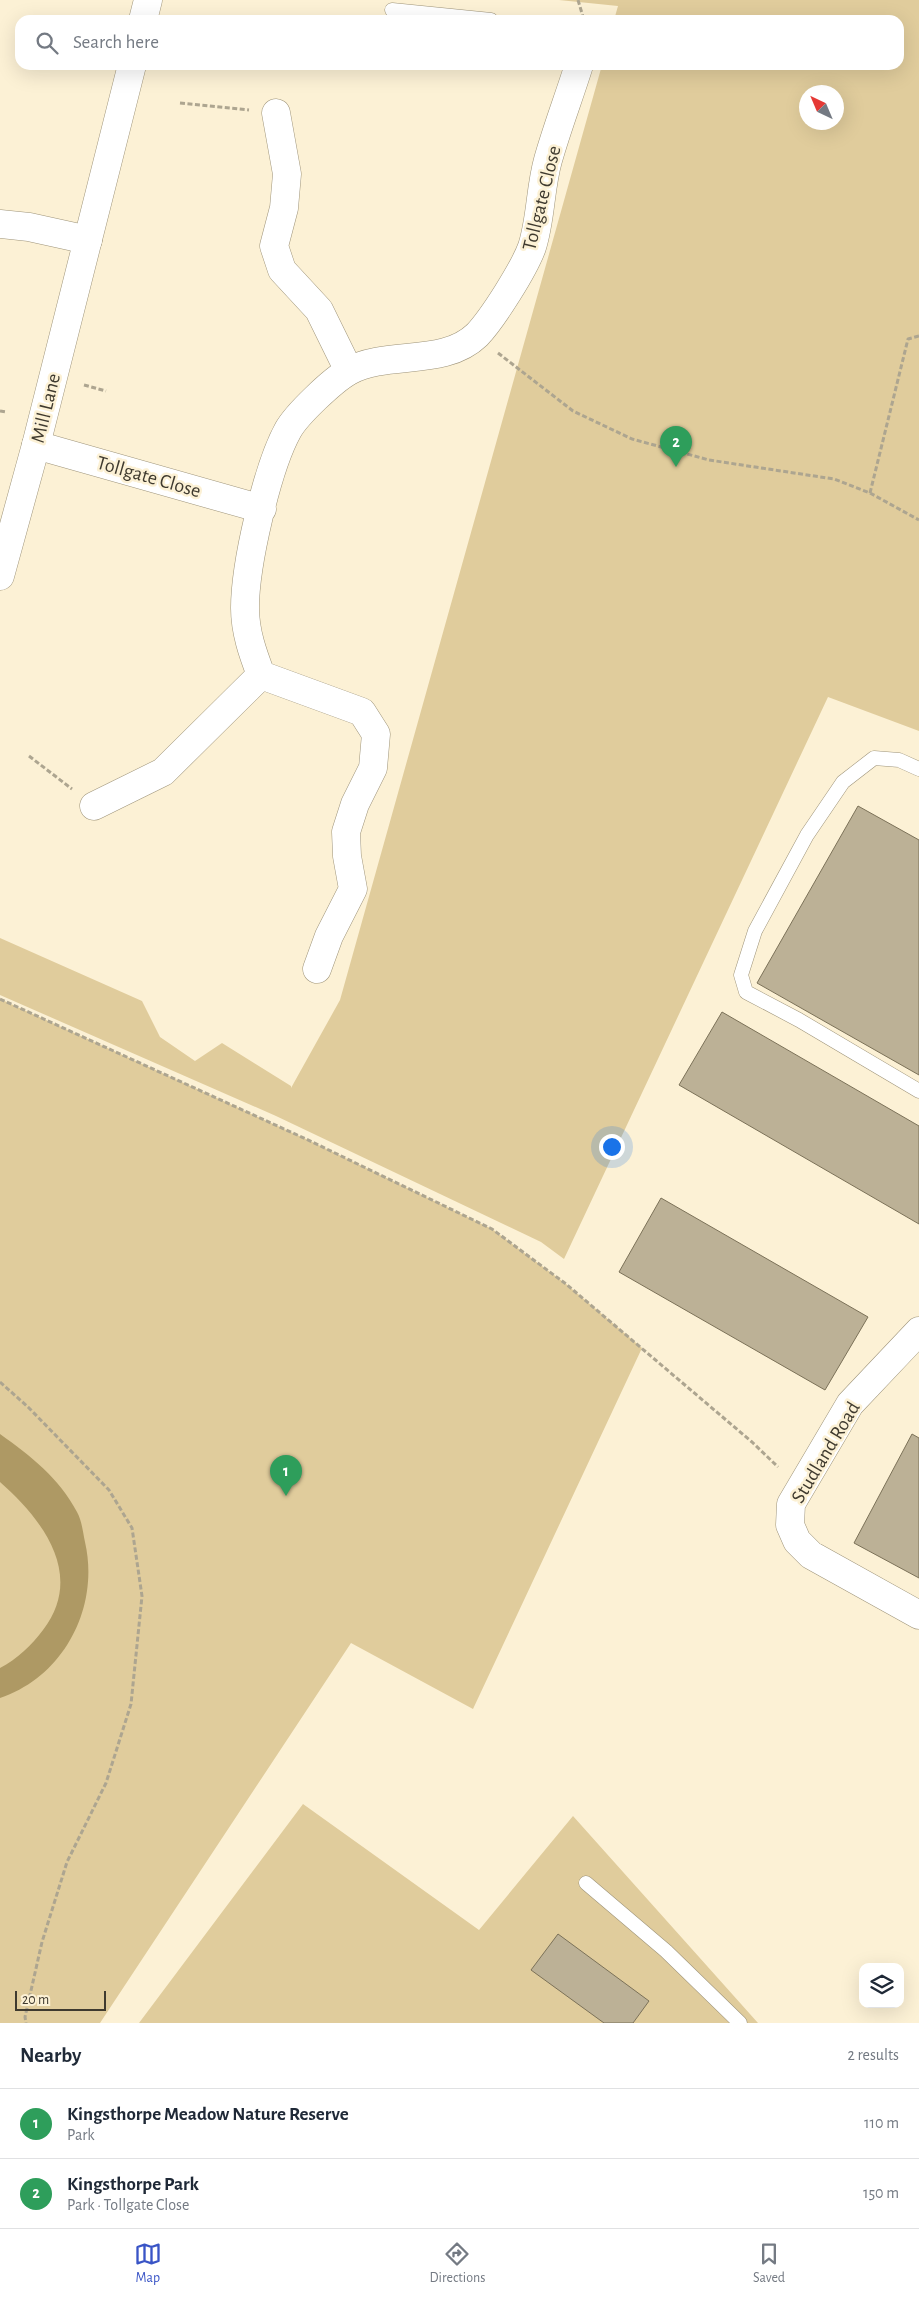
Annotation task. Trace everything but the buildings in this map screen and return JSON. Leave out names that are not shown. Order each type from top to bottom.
[{"type":"street","points":[[144,15],[148,0]]},
{"type":"street","name":"Mill Lane","points":[[0,576],[36,445],[131,70]]},
{"type":"street","name":"Tollgate Close","points":[[261,675],[249,642],[245,609],[248,572],[262,509],[275,464],[289,429],[316,398],[349,371],[390,358],[448,352],[476,335],[512,286],[532,247],[548,161],[578,70]]},
{"type":"street","points":[[276,113],[287,174],[284,208],[274,246],[282,270],[319,310],[349,371]]},
{"type":"street","points":[[0,224],[29,227],[88,240]]},
{"type":"street","name":"Tollgate Close","points":[[36,445],[262,509]]},
{"type":"street","points":[[94,806],[164,772],[261,675],[362,712],[376,734],[373,768],[355,804],[346,832],[347,856],[353,889],[329,936],[317,969]]},
{"type":"street","name":"Studland Road","points":[[919,1331],[850,1404],[791,1504],[790,1524],[797,1541],[811,1555],[919,1616]]},
{"type":"lane","points":[[392,10],[442,15]]},
{"type":"lane","points":[[919,769],[899,760],[874,758],[844,782],[807,834],[755,931],[741,974],[746,992],[799,1020],[919,1091]]},
{"type":"lane","points":[[586,1883],[666,1951],[740,2023]]},
{"type":"path","points":[[578,0],[582,15]]},
{"type":"path","points":[[180,103],[276,113]]},
{"type":"path","points":[[476,335],[573,412],[632,439],[709,460],[834,479],[870,493],[919,520]]},
{"type":"path","points":[[870,493],[908,339],[919,336]]},
{"type":"path","points":[[84,385],[106,391]]},
{"type":"path","points":[[0,411],[6,412]]},
{"type":"path","points":[[29,756],[94,806]]},
{"type":"path","points":[[0,999],[306,1139],[492,1229],[566,1284],[752,1442],[800,1488]]},
{"type":"path","points":[[0,1382],[28,1407],[109,1490],[132,1528],[142,1596],[131,1704],[106,1783],[67,1862],[42,1942],[25,2017],[26,2023]]},
{"type":"shaded area","points":[[559,0],[919,0],[919,731],[828,697],[564,1259],[541,1242],[276,1116],[0,995],[0,938],[142,1001],[160,1037],[195,1061],[222,1043],[291,1086],[291,1088],[340,1000],[601,70],[904,70],[904,15],[615,15],[618,6]]},
{"type":"shaded area","points":[[0,999],[306,1139],[492,1229],[566,1284],[642,1348],[473,1709],[351,1643],[100,2023],[0,2023]]},
{"type":"shaded area","points":[[0,1434],[43,1468],[70,1500],[81,1523],[88,1567],[87,1591],[82,1614],[72,1636],[59,1657],[42,1674],[23,1688],[0,1698],[0,1668],[24,1651],[43,1630],[55,1609],[60,1589],[59,1569],[44,1531],[31,1513],[0,1482]]},
{"type":"shaded area","points":[[303,1804],[479,1930],[573,1816],[758,2023],[139,2023]]},
{"type":"place","name":"Kingsthorpe Park","points":[[676,467]]},
{"type":"place","name":"Kingsthorpe Meadow Nature Reserve","points":[[286,1496]]}]
